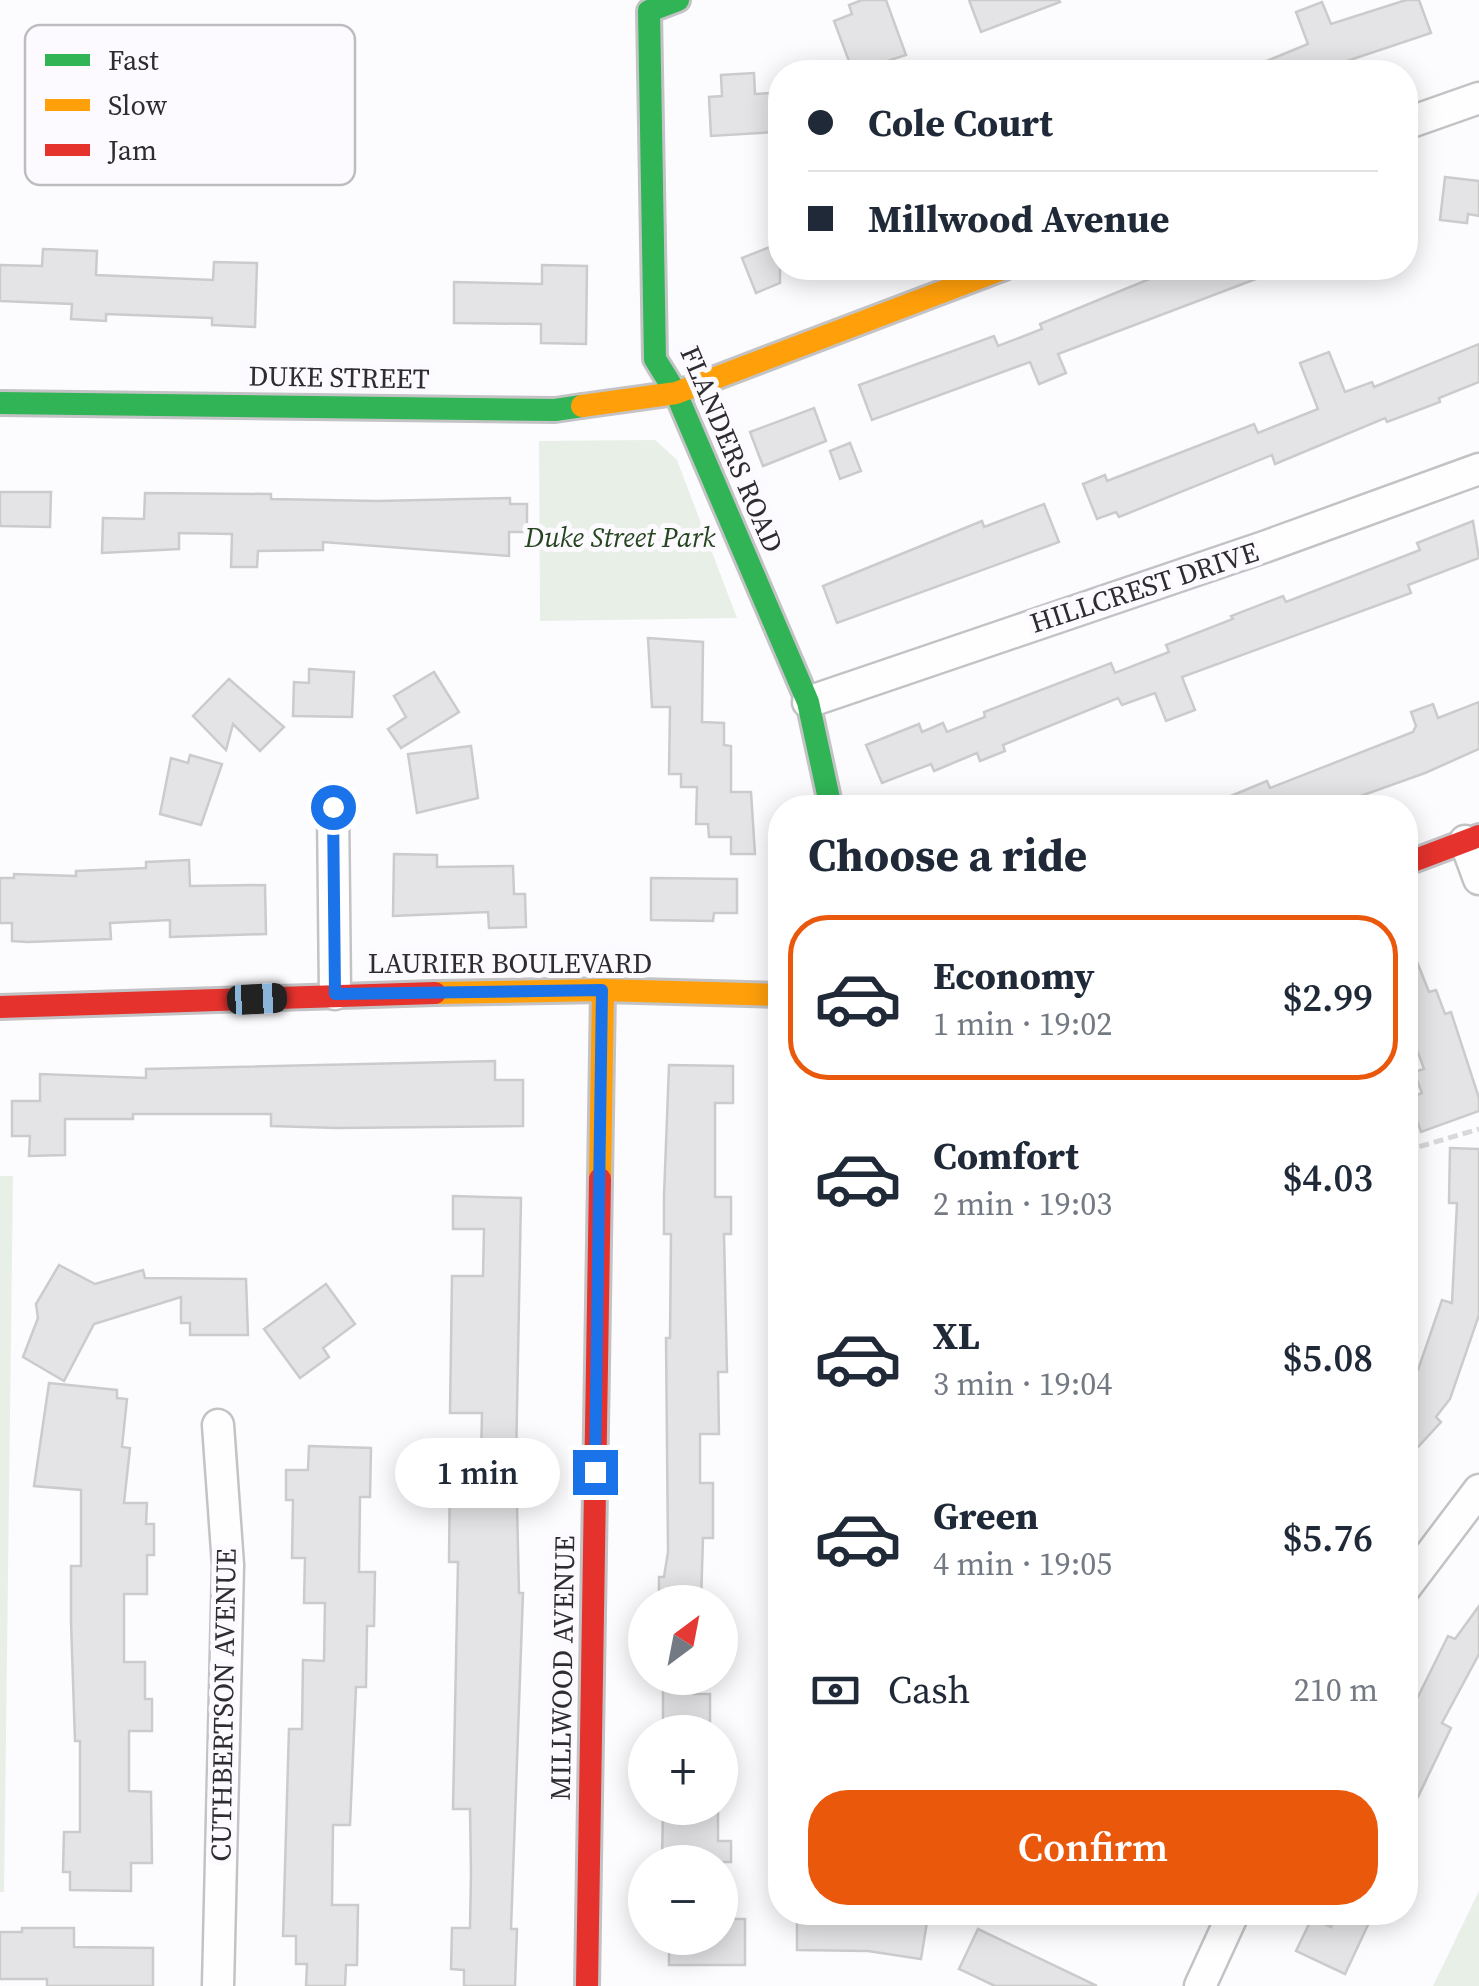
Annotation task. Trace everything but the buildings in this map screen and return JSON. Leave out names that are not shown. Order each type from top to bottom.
[{"type":"street","name":"FLANDERS ROAD","points":[[678,0],[649,11],[656,359],[676,393],[808,702],[828,795]]},
{"type":"street","points":[[1418,119],[1479,98]]},
{"type":"street","points":[[676,393],[973,280]]},
{"type":"street","name":"DUKE STREET","points":[[0,402],[555,410],[676,393]]},
{"type":"street","name":"HILLCREST DRIVE","points":[[808,702],[1264,547],[1479,469]]},
{"type":"street","points":[[333,807],[335,994]]},
{"type":"street","points":[[1418,859],[1472,838],[1479,879]]},
{"type":"street","name":"LAURIER BOULEVARD","points":[[0,1008],[335,994],[602,990],[768,995]]},
{"type":"street","name":"MILLWOOD AVENUE","points":[[587,1986],[602,990]]},
{"type":"street","name":"CUTHBERTSON AVENUE","points":[[218,1425],[228,1565],[218,1986]]},
{"type":"street","points":[[1418,1571],[1479,1490]]},
{"type":"street","points":[[1200,1986],[1228,1925]]},
{"type":"path","points":[[1418,1148],[1479,1129]]},
{"type":"green space","name":"Duke Street Park","points":[[655,440],[677,460],[737,618],[540,621],[539,441]]},
{"type":"green space","points":[[0,1176],[13,1176],[4,1892],[0,1892]]},
{"type":"green space","points":[[1479,1891],[1479,1986],[1433,1986]]},
{"type":"traffic: fast","points":[[678,0],[649,11],[655,359],[676,393],[808,702],[828,795]]},
{"type":"traffic: fast","points":[[0,403],[555,410],[582,406]]},
{"type":"traffic: slow","points":[[582,406],[676,393],[973,280]]},
{"type":"traffic: slow","points":[[435,993],[603,990],[768,995]]},
{"type":"traffic: slow","points":[[600,1179],[603,990]]},
{"type":"traffic: jam","points":[[1418,859],[1479,836]]},
{"type":"traffic: jam","points":[[0,1007],[435,993]]},
{"type":"traffic: jam","points":[[587,1986],[600,1179]]},
{"type":"route","points":[[333,807],[335,994],[602,990],[595,1472]]}]
